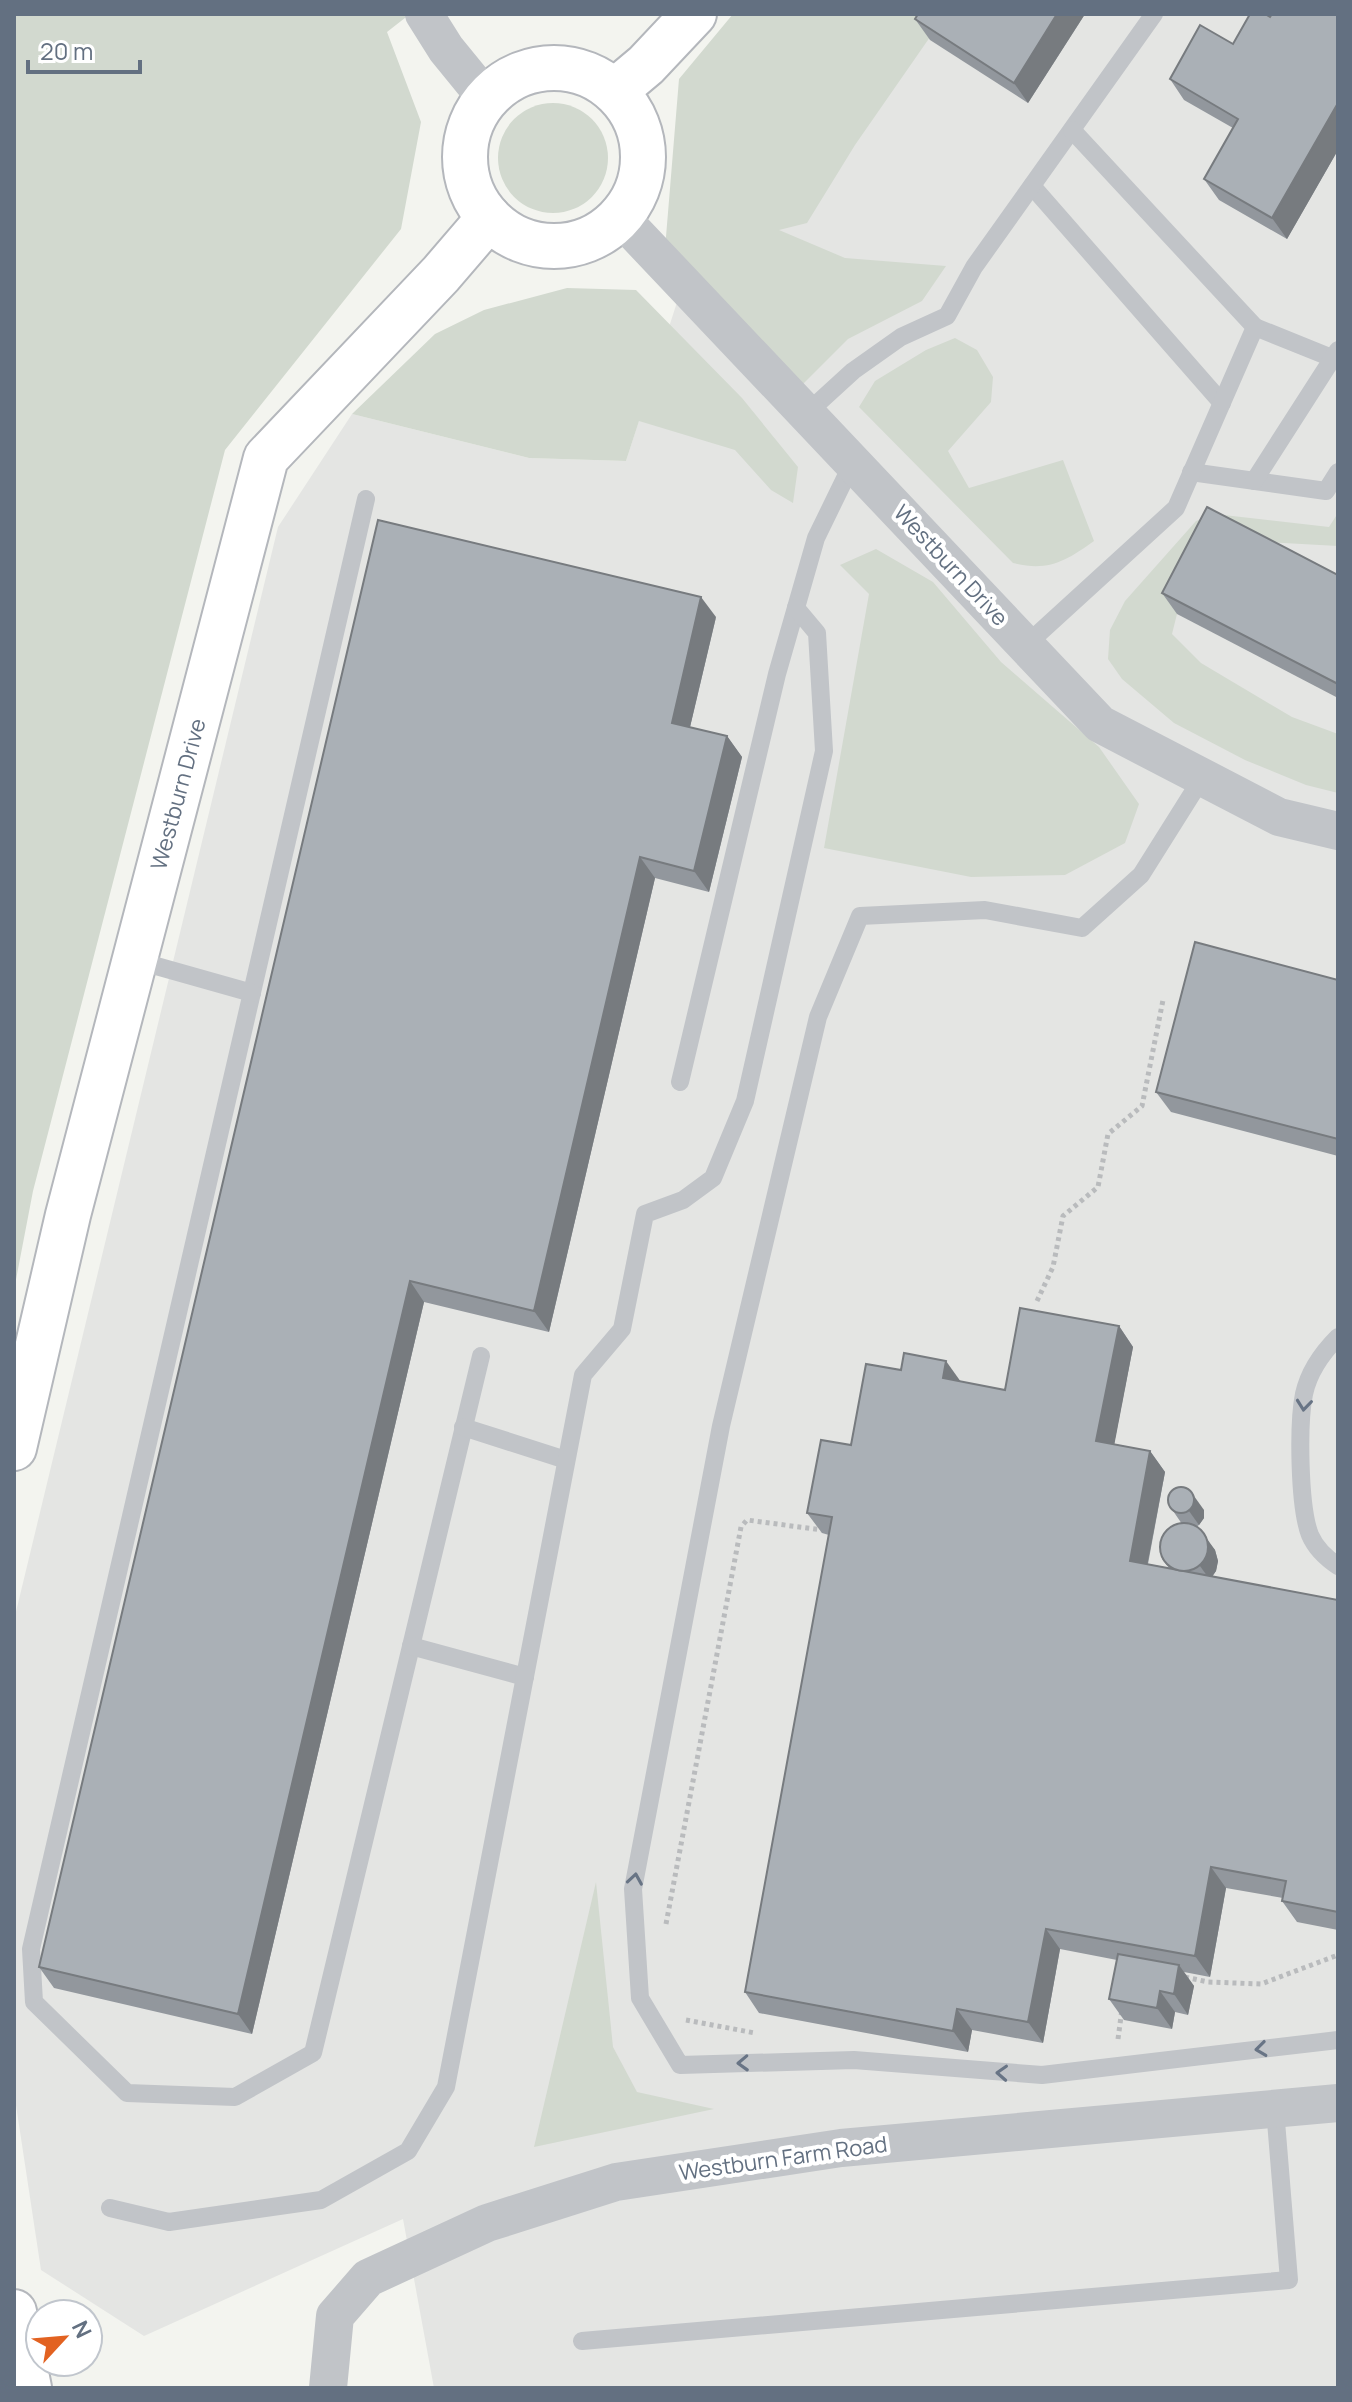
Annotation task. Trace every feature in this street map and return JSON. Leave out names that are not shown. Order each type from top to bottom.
[{"type":"street","points":[[424,14],[446,49],[486,98]]},
{"type":"street","points":[[615,91],[646,65],[694,14]]},
{"type":"street","points":[[564,68],[591,75],[615,91],[632,113],[642,139],[643,167],[635,194],[620,217],[598,235],[570,245],[540,245],[513,236],[489,218],[474,197],[466,172],[465,146],[472,120],[486,98],[508,80],[535,69],[564,68]]},
{"type":"street","name":"Westburn Drive","points":[[620,217],[1100,724],[1279,817],[1338,831]]},
{"type":"street","name":"Westburn Drive","points":[[14,1448],[68,1215],[266,458],[441,274],[489,218]]},
{"type":"street","name":"Westburn Farm Road","points":[[328,2388],[335,2316],[368,2278],[487,2223],[616,2182],[841,2148],[1338,2103]]},
{"type":"lane","points":[[807,413],[853,371],[901,337],[947,316],[974,267],[1154,14]]},
{"type":"lane","points":[[1072,130],[1255,327],[1335,354],[1254,481]]},
{"type":"lane","points":[[1032,186],[1222,403]]},
{"type":"lane","points":[[1026,645],[1176,508],[1255,327]]},
{"type":"lane","points":[[680,1082],[777,674],[816,538],[853,462]]},
{"type":"lane","points":[[1191,472],[1326,491],[1338,472]]},
{"type":"lane","points":[[366,499],[31,1949],[34,2002],[127,2093],[235,2097],[313,2053],[481,1356]]},
{"type":"lane","points":[[110,2208],[169,2222],[321,2200],[408,2151],[446,2087],[583,1375],[622,1329],[645,1214],[683,1200],[713,1178],[745,1101],[824,751],[817,633],[796,608]]},
{"type":"lane","points":[[1202,778],[1141,875],[1082,928],[985,910],[860,916],[818,1017],[721,1426],[633,1889],[640,1998],[680,2065],[854,2060],[1042,2075],[1338,2040]]},
{"type":"lane","points":[[135,960],[252,993]]},
{"type":"lane","points":[[1338,1337],[1319,1356],[1304,1394],[1300,1461],[1309,1532],[1321,1553],[1338,1566]]},
{"type":"lane","points":[[463,1427],[566,1460]]},
{"type":"lane","points":[[411,1646],[525,1677]]},
{"type":"lane","points":[[582,2341],[1289,2280],[1275,2109]]},
{"type":"path","points":[[1037,1301],[1053,1267],[1063,1216],[1098,1187],[1108,1134],[1142,1106],[1163,1000]]},
{"type":"path","points":[[666,1927],[741,1527],[747,1520],[822,1530]]},
{"type":"path","points":[[1181,1977],[1208,1982],[1261,1984],[1338,1955]]},
{"type":"path","points":[[1117,2046],[1122,2006]]},
{"type":"path","points":[[685,2020],[763,2034]]},
{"type":"shaded area","points":[[14,14],[410,14],[387,32],[421,122],[401,229],[225,450],[33,1191],[14,1290]]},
{"type":"shaded area","points":[[733,14],[946,14],[855,145],[807,223],[779,230],[845,258],[946,266],[922,301],[848,339],[791,396],[664,261],[679,79]]},
{"type":"shaded area","points":[[840,14],[1338,14],[1338,2388],[434,2388],[403,2219],[144,2336],[104,2310],[104,2298],[85,2298],[41,2270],[14,2092],[14,1620],[278,527],[352,414],[529,458],[626,461],[705,215]]},
{"type":"shaded area","points":[[553,103],[574,107],[592,119],[604,137],[608,158],[604,179],[592,197],[574,209],[553,213],[532,209],[514,197],[502,179],[498,158],[502,137],[514,119],[532,107]]},
{"type":"shaded area","points":[[567,288],[636,290],[742,398],[798,467],[793,503],[771,490],[735,450],[639,421],[626,461],[529,458],[352,414],[435,334],[484,310]]},
{"type":"shaded area","points":[[955,338],[977,350],[993,377],[991,402],[948,451],[969,488],[1063,460],[1094,541],[1065,559],[1036,566],[1013,563],[859,407],[875,381],[926,350]]},
{"type":"shaded area","points":[[1338,513],[1338,546],[1246,541],[1177,614],[1172,634],[1201,663],[1292,717],[1338,734],[1338,793],[1306,785],[1245,760],[1174,723],[1122,679],[1108,659],[1110,630],[1125,601],[1196,521],[1215,514],[1329,527]]},
{"type":"shaded area","points":[[876,549],[933,582],[1001,662],[1099,747],[1139,804],[1125,843],[1065,875],[971,877],[824,848],[869,594],[840,565]]},
{"type":"shaded area","points":[[596,1882],[613,2047],[637,2092],[714,2109],[534,2147]]},
{"type":"building","points":[[918,14],[1057,14],[1014,83],[915,19]]},
{"type":"building","points":[[1250,14],[1270,17],[1272,14],[1338,14],[1338,103],[1272,218],[1204,179],[1238,119],[1170,79],[1200,25],[1233,44]]},
{"type":"building","points":[[1207,507],[1338,575],[1338,684],[1162,593]]},
{"type":"building","points":[[378,520],[701,597],[672,723],[727,736],[694,871],[640,857],[534,1311],[410,1281],[238,2014],[39,1967]]},
{"type":"building","points":[[1195,942],[1338,980],[1338,1139],[1156,1092]]},
{"type":"building","points":[[1020,1308],[1119,1326],[1096,1441],[1150,1451],[1130,1561],[1338,1600],[1338,1912],[1282,1901],[1286,1881],[1211,1867],[1195,1956],[1046,1929],[1028,2022],[957,2009],[953,2031],[745,1992],[832,1517],[807,1513],[821,1440],[851,1445],[866,1364],[901,1370],[904,1353],[946,1361],[943,1378],[1005,1390]]},
{"type":"building","points":[[1181,1487],[1190,1491],[1194,1500],[1190,1509],[1181,1513],[1172,1509],[1168,1500],[1172,1491]]},
{"type":"building","points":[[1184,1523],[1201,1530],[1208,1547],[1201,1564],[1184,1571],[1167,1564],[1160,1547],[1167,1530]]},
{"type":"building","points":[[1118,1954],[1179,1965],[1174,1994],[1160,1991],[1157,2008],[1109,1999]]}]
